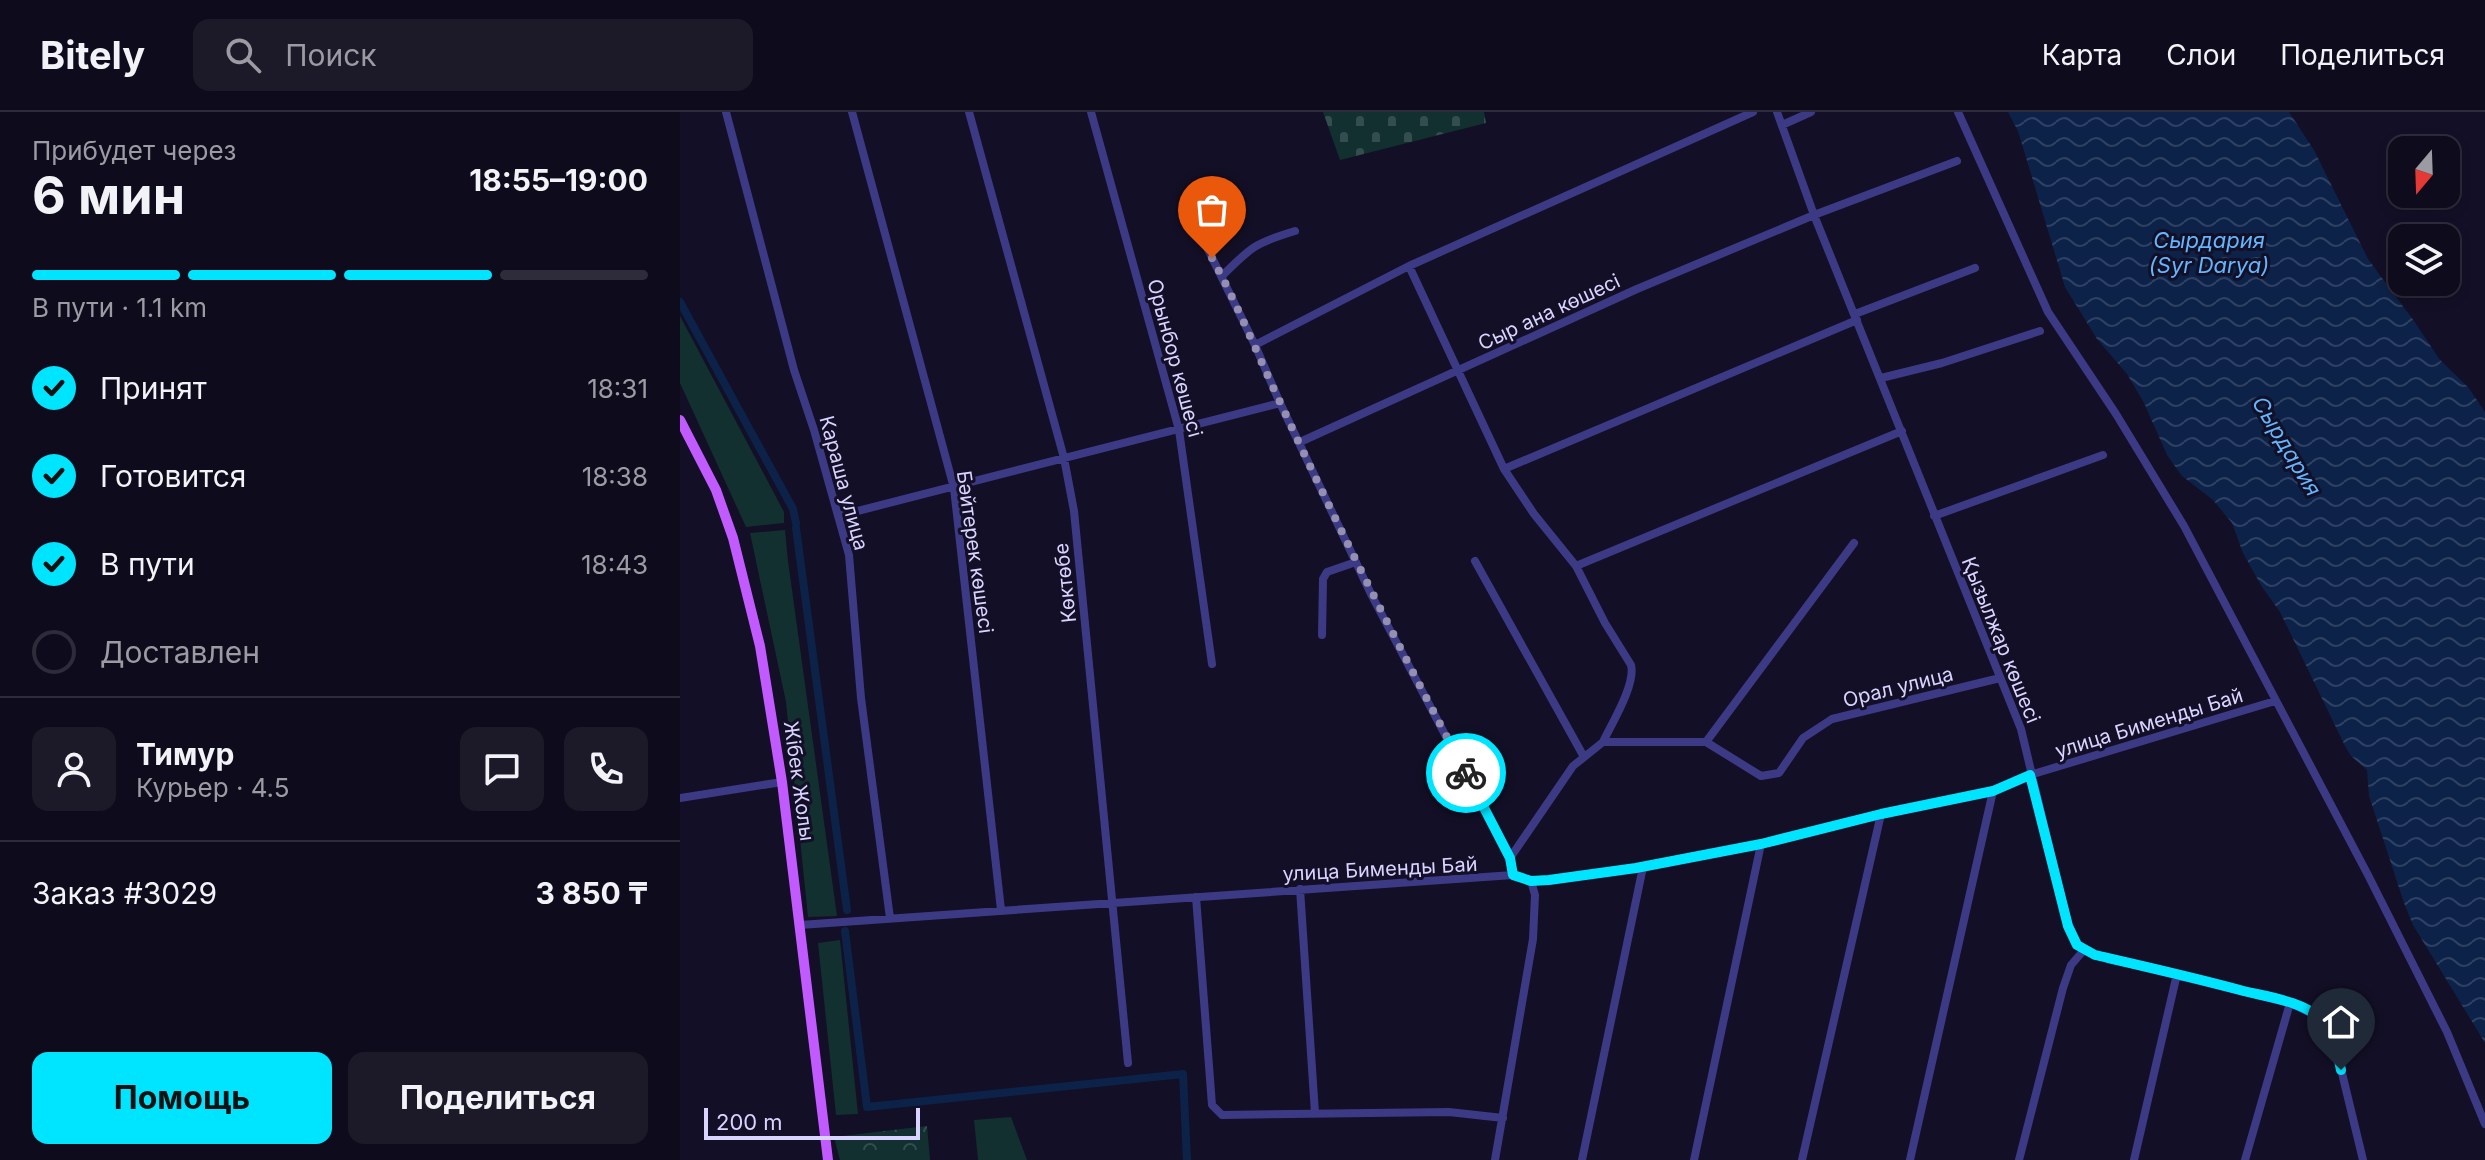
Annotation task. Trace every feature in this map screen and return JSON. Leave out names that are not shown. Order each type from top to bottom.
[{"type":"main road","name":"Жібек Жолы","points":[[680,420],[716,490],[733,538],[760,646],[782,782],[828,1160]]},
{"type":"street","name":"Караша улица","points":[[726,112],[794,370],[849,555],[861,698],[890,918]]},
{"type":"street","name":"Бәйтерек көшесі","points":[[852,112],[954,488],[1001,910]]},
{"type":"street","name":"Көктөбе","points":[[969,112],[1064,458],[1074,511],[1128,1063]]},
{"type":"street","name":"Орынбор көшесі","points":[[1091,112],[1179,430],[1212,664]]},
{"type":"street","points":[[1255,345],[1409,266],[1753,112]]},
{"type":"street","name":"Қызылжар көшесі","points":[[1777,112],[1814,215],[2021,729],[2068,926],[2077,945],[2084,950]]},
{"type":"street","points":[[1782,125],[1811,112]]},
{"type":"street","points":[[1958,112],[2053,320],[2153,472],[2184,526],[2368,875],[2447,1032],[2485,1124]]},
{"type":"street","name":"Сыр ана көшесі","points":[[1300,442],[1637,289],[1814,215],[1957,161]]},
{"type":"street","points":[[1194,221],[1356,562],[1510,858],[1513,875]]},
{"type":"street","points":[[1222,276],[1249,248],[1295,231]]},
{"type":"street","points":[[1409,266],[1504,469],[1534,514],[1576,566],[1633,671],[1603,742],[1573,766],[1510,858]]},
{"type":"street","points":[[1504,469],[1975,268]]},
{"type":"street","points":[[1881,378],[1942,363],[2040,331]]},
{"type":"street","points":[[838,516],[1280,403]]},
{"type":"street","points":[[1576,566],[1902,431]]},
{"type":"street","points":[[1934,516],[2103,455]]},
{"type":"street","points":[[1603,742],[1706,742],[1854,543]]},
{"type":"street","points":[[1475,561],[1584,757]]},
{"type":"street","points":[[1322,635],[1323,579],[1327,572],[1356,562]]},
{"type":"street","name":"Орал улица","points":[[1706,742],[1761,776],[1779,773],[1803,738],[1832,719],[2000,678]]},
{"type":"street","name":"улица Бименды Бай","points":[[800,925],[1513,875],[1531,881],[1643,867],[1761,844],[1881,814],[1993,791],[2030,775],[2275,701]]},
{"type":"street","points":[[680,798],[782,782]]},
{"type":"street","points":[[1910,1160],[1993,791]]},
{"type":"street","points":[[1802,1160],[1881,814]]},
{"type":"street","points":[[1694,1160],[1761,844]]},
{"type":"street","points":[[1582,1160],[1643,867]]},
{"type":"street","points":[[1495,1160],[1533,939],[1535,895],[1531,881]]},
{"type":"street","points":[[1300,889],[1315,1113]]},
{"type":"street","points":[[1196,897],[1212,1105],[1222,1115],[1449,1112],[1503,1118]]},
{"type":"street","points":[[2019,1160],[2063,988],[2071,965],[2084,950],[2290,1003],[2321,1018],[2334,1040],[2363,1160]]},
{"type":"street","points":[[2134,1160],[2177,974]]},
{"type":"street","points":[[2245,1160],[2290,1003]]},
{"type":"green space","points":[[1323,112],[1484,112],[1486,123],[1340,160]]},
{"type":"green space","points":[[680,316],[784,512],[784,523],[746,527],[680,383]]},
{"type":"green space","points":[[785,530],[837,916],[808,917],[786,702],[750,533]]},
{"type":"green space","points":[[840,940],[858,1114],[836,1115],[818,943]]},
{"type":"green space","points":[[1011,1117],[1027,1160],[978,1160],[974,1120]]},
{"type":"green space","points":[[927,1126],[930,1160],[840,1160],[834,1137]]},
{"type":"water","name":"Сырдария (Syr Darya)","points":[[2008,112],[2289,112],[2314,150],[2368,259],[2388,286],[2388,296],[2395,296],[2440,360],[2468,387],[2485,412],[2485,1043],[2413,925],[2369,796],[2367,770],[2345,746],[2280,612],[2243,553],[2232,523],[2213,500],[2182,476],[2167,455],[2144,403],[2127,374],[2097,339],[2065,287],[2018,131]]},
{"type":"waterway","points":[[680,302],[793,509],[796,523]]},
{"type":"waterway","points":[[796,528],[847,910]]},
{"type":"waterway","points":[[845,931],[867,1107],[1183,1074],[1187,1160]]},
{"type":"way so far","points":[[1212,258],[1372,596],[1466,773]]},
{"type":"route","points":[[1466,773],[1510,858],[1513,875],[1531,881],[1636,868],[1767,843],[1881,814],[1993,791],[2030,775],[2068,926],[2077,945],[2095,955],[2214,983],[2307,1010],[2321,1018],[2328,1027],[2341,1070]]},
{"type":"water label","name":"Сырдария","points":[[2287,446]]}]
